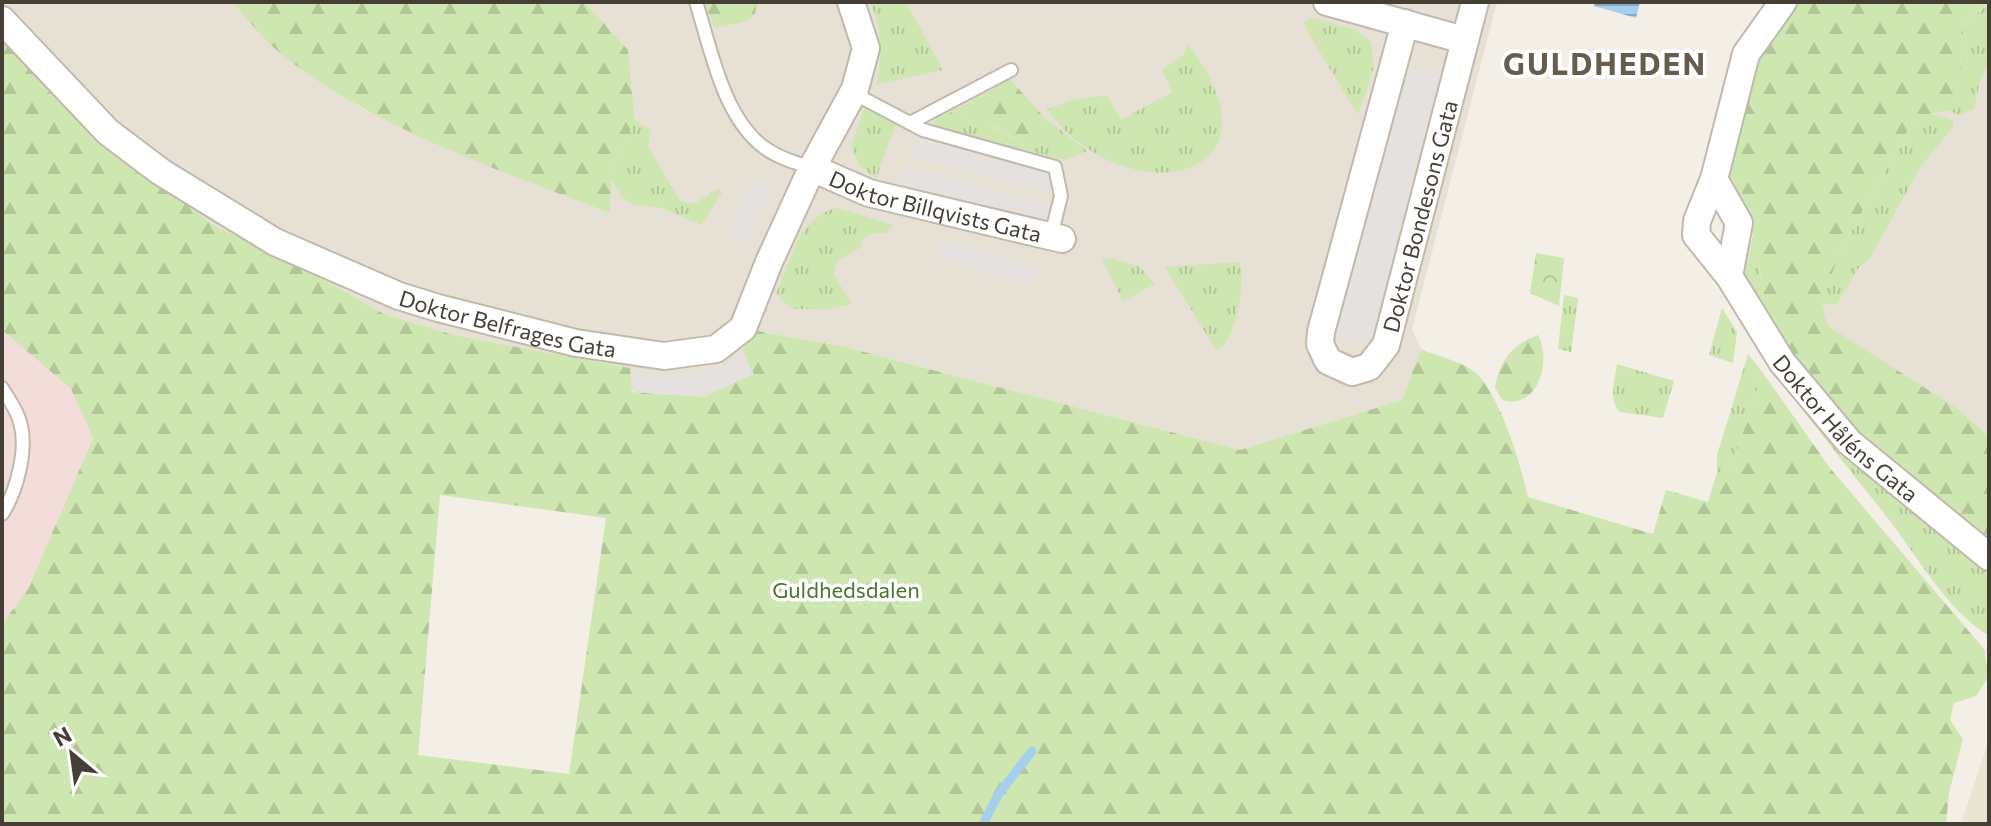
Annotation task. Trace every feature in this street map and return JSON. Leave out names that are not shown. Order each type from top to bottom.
[{"type":"street","name":"Doktor Belfrages Gata","points":[[2,20],[108,132],[161,172],[275,242],[385,290],[438,308],[576,343],[643,353],[698,354],[716,349],[743,328],[812,168],[853,93],[866,48],[851,2]]},
{"type":"street","points":[[1327,2],[1464,40]]},
{"type":"street","name":"Doktor Bondesons Gata","points":[[1405,23],[1321,332],[1323,354],[1344,371],[1361,371],[1369,367],[1386,345],[1475,2]]},
{"type":"street","name":"Doktor Håléns Gata","points":[[1783,2],[1746,54],[1714,179],[1697,221],[1696,235],[1703,248],[1729,276],[1782,362],[1849,442],[1989,557]]},
{"type":"street","name":"Doktor Billqvists Gata","points":[[812,168],[869,193],[1057,237]]},
{"type":"street","points":[[1714,179],[1739,223],[1729,276]]},
{"type":"lane","points":[[696,2],[723,82],[743,123],[765,148],[812,168]]},
{"type":"lane","points":[[910,123],[1011,70]]},
{"type":"lane","points":[[853,93],[910,123],[1055,167],[1061,196],[1057,237]]},
{"type":"lane","points":[[2,388],[20,422],[21,450],[12,497],[2,514]]},
{"type":"shaded area","points":[[2,2],[232,2],[274,47],[361,108],[498,170],[610,213],[612,167],[635,121],[628,50],[585,2],[1497,2],[1412,329],[1421,349],[1402,400],[1240,450],[841,346],[754,330],[754,374],[704,397],[657,396],[632,391],[630,368],[454,335],[384,314],[293,262],[213,225],[126,157],[2,32]]},
{"type":"shaded area","points":[[1989,2],[1989,478],[1799,332],[1981,38]]},
{"type":"shaded area","points":[[1405,65],[1440,74],[1370,344],[1334,334]]},
{"type":"shaded area","points":[[917,137],[1053,172],[1048,192],[912,157]]},
{"type":"shaded area","points":[[905,166],[1052,206],[1047,225],[899,187]]},
{"type":"shaded area","points":[[754,176],[773,185],[746,241],[728,232]]},
{"type":"shaded area","points":[[942,240],[1037,266],[1032,284],[937,257]]},
{"type":"shaded area","points":[[2,330],[71,389],[93,438],[28,589],[2,624]]},
{"type":"shaded area","points":[[742,354],[754,374],[703,395],[658,395],[634,390],[634,372],[681,375],[704,372]]},
{"type":"shaded area","points":[[1989,740],[1989,824],[1961,824]]},
{"type":"green space","points":[[232,2],[585,2],[628,50],[635,121],[612,167],[610,213],[434,143],[347,99],[273,47]]},
{"type":"green space","points":[[704,2],[757,2],[755,14],[747,21],[715,28]]},
{"type":"green space","points":[[870,2],[906,2],[943,70],[877,84],[880,42]]},
{"type":"green space","points":[[1798,2],[1989,2],[1964,24],[1956,109],[1916,116],[1840,251],[1822,303],[1828,326],[1958,409],[1989,437],[1989,542],[1875,450],[1816,386],[1764,308],[1754,218],[1730,168],[1759,60]]},
{"type":"green space","points":[[1989,3],[1989,64],[1980,80],[1974,109],[1958,115],[1948,110],[1956,108],[1964,24]]},
{"type":"green space","points":[[1312,18],[1354,29],[1371,42],[1374,67],[1358,115],[1307,31],[1304,21]]},
{"type":"green space","name":"Guldhedsdalen","points":[[2,32],[126,157],[213,225],[293,262],[384,314],[454,335],[630,368],[632,392],[704,397],[753,374],[743,349],[753,330],[841,346],[1240,450],[1402,400],[1421,349],[1467,367],[1487,386],[1509,433],[1528,497],[1653,534],[1666,490],[1708,502],[1717,472],[1729,475],[1763,373],[1830,468],[1984,649],[1989,676],[1976,696],[1954,703],[1950,720],[1963,739],[1949,793],[1946,824],[2,824],[2,624],[28,589],[93,438],[71,389],[2,330]],"holes":[[[440,495],[606,518],[569,774],[418,755]]]},
{"type":"green space","points":[[1188,44],[1216,92],[1222,129],[1210,155],[1185,169],[1152,172],[1115,163],[1078,142],[1047,109],[1072,100],[1107,95],[1121,120],[1172,92],[1162,70],[1183,55]]},
{"type":"green space","points":[[1010,79],[1044,117],[1040,132],[1029,137],[1012,136],[989,124],[971,122],[959,108]]},
{"type":"green space","points":[[865,107],[896,124],[876,179],[859,165],[851,146]]},
{"type":"green space","points":[[959,108],[971,122],[981,121],[1016,139],[1040,132],[1044,117],[1087,151],[1065,160],[933,125],[934,120]]},
{"type":"green space","points":[[1930,113],[1954,121],[1953,127],[1921,166],[1869,260],[1859,267],[1836,305],[1822,303],[1840,251],[1916,116]]},
{"type":"green space","points":[[635,121],[651,130],[648,146],[680,201],[694,204],[719,188],[722,193],[701,225],[662,208],[635,205],[622,198],[611,179],[612,167]]},
{"type":"green space","points":[[1730,168],[1754,218],[1764,308],[1760,311],[1744,273],[1753,235],[1726,175]]},
{"type":"green space","points":[[837,208],[894,225],[886,233],[873,233],[861,240],[863,246],[837,261],[834,275],[852,304],[828,309],[791,309],[776,294],[791,255],[813,220]]},
{"type":"green space","points":[[1536,253],[1564,258],[1559,306],[1530,293]]},
{"type":"green space","points":[[1112,258],[1140,267],[1155,284],[1123,301],[1102,260]]},
{"type":"green space","points":[[1239,262],[1241,283],[1238,311],[1229,337],[1216,350],[1165,267]]},
{"type":"green space","points":[[1564,295],[1578,298],[1571,352],[1558,349]]},
{"type":"green space","points":[[1722,308],[1737,332],[1733,363],[1709,355]]},
{"type":"green space","points":[[1538,335],[1543,357],[1539,381],[1525,398],[1502,400],[1495,388],[1504,362],[1521,343]]},
{"type":"green space","points":[[1748,354],[1763,373],[1729,476],[1717,472],[1717,455]]},
{"type":"green space","points":[[1763,356],[1989,571],[1989,636],[1960,613],[1947,598]]},
{"type":"green space","points":[[1617,364],[1674,381],[1663,418],[1620,412],[1613,396]]},
{"type":"water","points":[[1595,2],[1640,2],[1636,18],[1594,6]]},
{"type":"waterway","points":[[983,824],[998,795],[1032,751]]},
{"type":"district","name":"GULDHEDEN","points":[[1605,62]]}]
